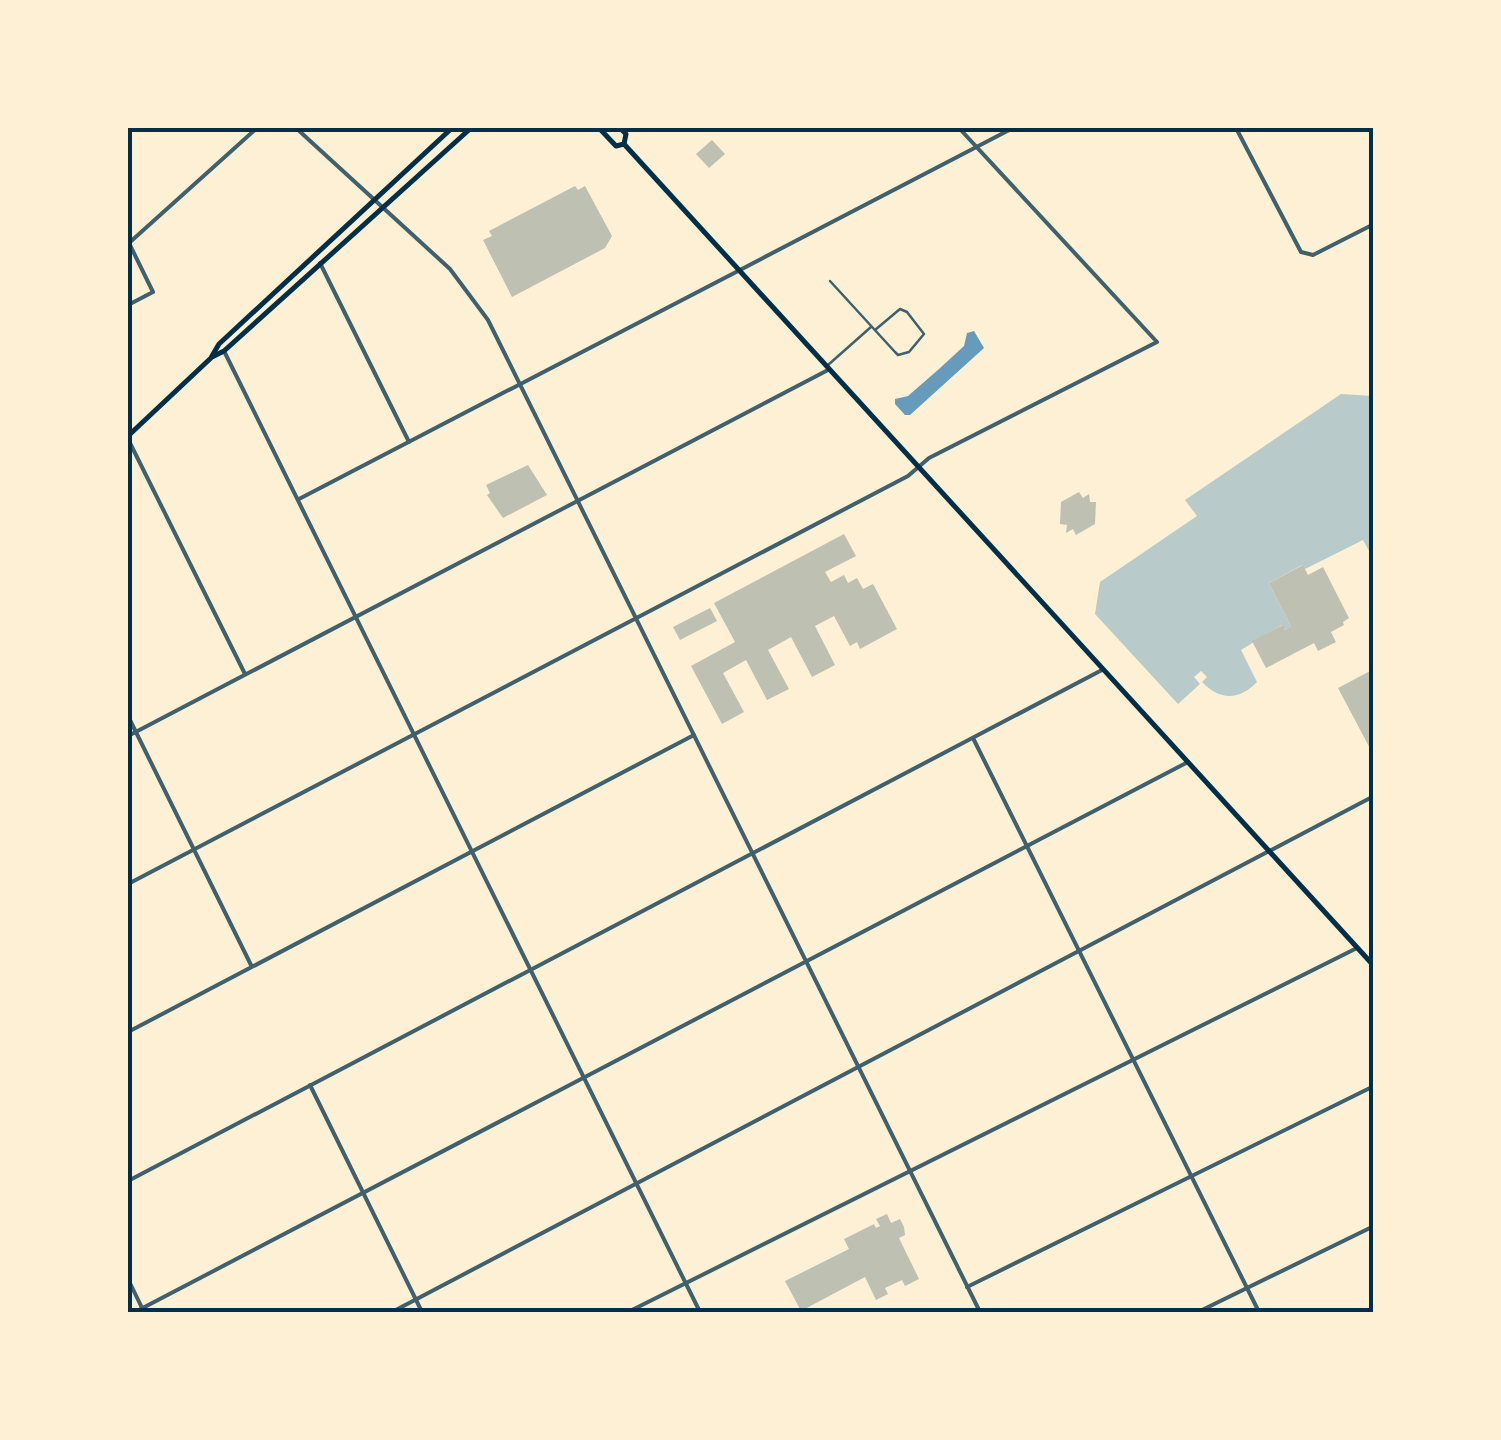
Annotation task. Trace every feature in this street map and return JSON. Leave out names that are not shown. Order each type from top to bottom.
[{"type":"main road","points":[[212,357],[218,344],[452,128]]},
{"type":"main road","points":[[128,438],[212,357],[224,351],[471,128]]},
{"type":"main road","points":[[599,128],[616,146],[624,144]]},
{"type":"main road","points":[[620,128],[626,134],[624,144]]},
{"type":"main road","points":[[624,144],[1374,966]]},
{"type":"street","points":[[128,305],[153,292],[128,242],[257,128]]},
{"type":"street","points":[[296,128],[466,286],[488,320],[980,1312]]},
{"type":"street","points":[[128,884],[1156,342],[959,128]]},
{"type":"street","points":[[299,500],[1013,128]]},
{"type":"street","points":[[1236,128],[1297,247],[1306,255],[1374,224]]},
{"type":"street","points":[[320,262],[408,442]]},
{"type":"street","points":[[224,351],[700,1312]]},
{"type":"street","points":[[128,736],[829,367]]},
{"type":"street","points":[[128,438],[246,674]]},
{"type":"street","points":[[128,1181],[1104,668]]},
{"type":"street","points":[[128,716],[251,966]]},
{"type":"street","points":[[128,1032],[694,735]]},
{"type":"street","points":[[973,738],[1259,1312]]},
{"type":"street","points":[[136,1312],[1188,762]]},
{"type":"street","points":[[392,1312],[1374,796]]},
{"type":"street","points":[[628,1312],[1357,948]]},
{"type":"street","points":[[310,1085],[422,1312]]},
{"type":"street","points":[[967,1287],[1374,1086]]},
{"type":"street","points":[[1198,1312],[1374,1226]]},
{"type":"street","points":[[128,1279],[143,1311]]},
{"type":"lane","points":[[829,367],[873,328],[900,309],[924,334],[902,356],[873,328],[830,280]]},
{"type":"shaded area","points":[[1341,394],[1373,396],[1373,558],[1363,540],[1269,583],[1291,626],[1285,630],[1282,625],[1241,650],[1257,682],[1237,695],[1223,695],[1202,682],[1207,677],[1201,671],[1194,677],[1200,684],[1178,704],[1095,614],[1100,582],[1197,516],[1185,500]]},
{"type":"water","points":[[974,331],[984,348],[910,415],[905,415],[895,399],[908,396],[964,346],[967,333]]},
{"type":"building","points":[[712,140],[725,154],[709,168],[696,154]]},
{"type":"building","points":[[575,186],[578,190],[585,186],[612,236],[605,248],[512,297],[483,240],[492,236],[489,231]]},
{"type":"building","points":[[528,465],[547,495],[503,518],[487,495],[490,493],[486,485]]},
{"type":"building","points":[[1079,492],[1083,498],[1089,494],[1090,502],[1096,502],[1095,524],[1076,535],[1073,529],[1066,533],[1067,525],[1060,524],[1061,502]]},
{"type":"building","points":[[844,534],[856,556],[825,572],[831,582],[844,575],[848,583],[857,578],[863,589],[873,584],[897,629],[860,649],[857,642],[850,646],[834,616],[815,626],[835,665],[812,677],[791,637],[768,650],[789,689],[767,700],[746,660],[723,673],[744,712],[722,724],[691,666],[735,642],[714,603]]},
{"type":"building","points":[[1303,565],[1308,575],[1323,567],[1349,618],[1331,632],[1336,642],[1318,651],[1314,643],[1266,668],[1252,641],[1283,625],[1285,630],[1291,626],[1269,583]]},
{"type":"building","points":[[710,608],[717,621],[680,640],[673,627]]},
{"type":"building","points":[[1374,669],[1374,756],[1338,688]]},
{"type":"building","points":[[887,1214],[891,1223],[900,1219],[904,1227],[905,1235],[899,1238],[919,1279],[905,1286],[902,1280],[885,1288],[888,1294],[876,1300],[865,1277],[801,1311],[785,1281],[849,1249],[844,1239],[874,1224],[876,1228],[880,1226],[876,1219]]}]
